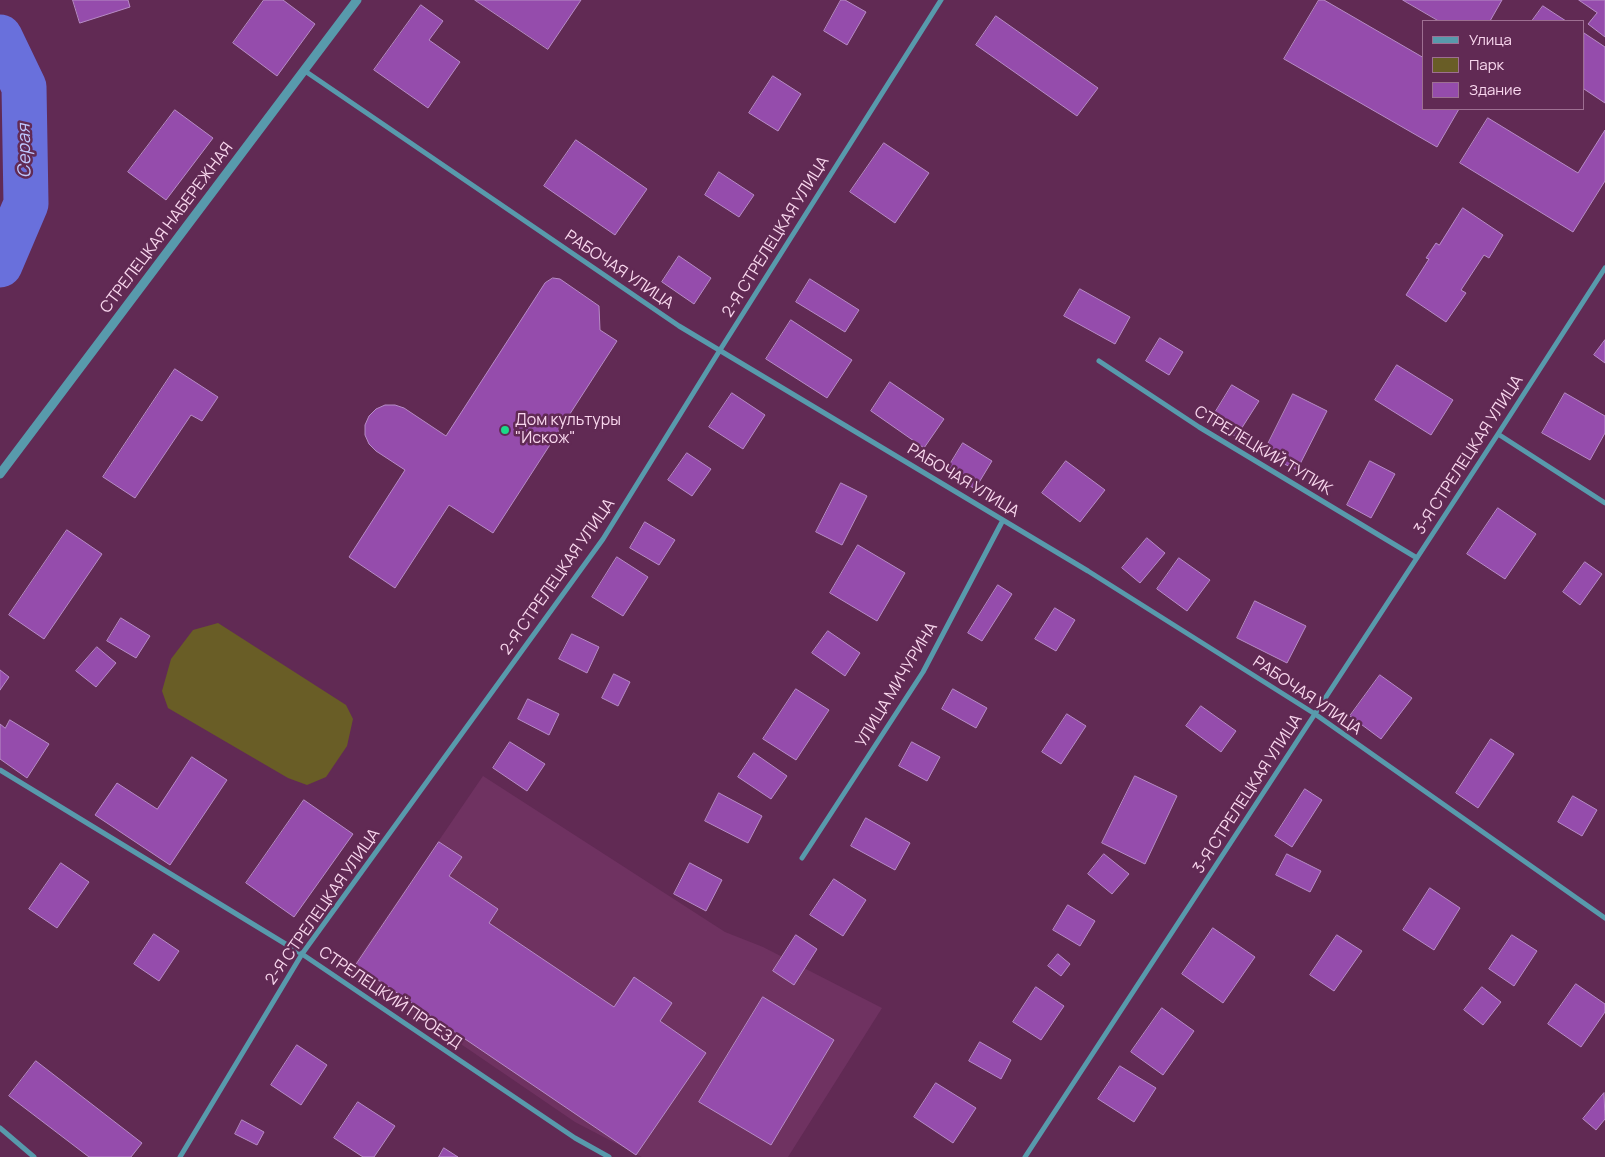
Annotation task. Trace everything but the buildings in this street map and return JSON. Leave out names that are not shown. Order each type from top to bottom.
[{"type":"street","name":"СТРЕЛЕЦКАЯ НАБЕРЕЖНАЯ","points":[[0,474],[357,0]]},
{"type":"street","name":"2-Я СТРЕЛЕЦКАЯ УЛИЦА","points":[[180,1157],[302,954],[603,539],[941,0]]},
{"type":"street","name":"РАБОЧАЯ УЛИЦА","points":[[305,71],[679,326],[1088,570],[1315,714],[1605,918]]},
{"type":"street","name":"3-Я СТРЕЛЕЦКАЯ УЛИЦА","points":[[1025,1157],[1605,268]]},
{"type":"street","name":"СТРЕЛЕЦКИЙ ТУПИК","points":[[1099,361],[1199,427],[1417,558]]},
{"type":"street","points":[[1498,434],[1605,503]]},
{"type":"street","name":"УЛИЦА МИЧУРИНА","points":[[802,858],[923,672],[1003,520]]},
{"type":"street","name":"СТРЕЛЕЦКИЙ ПРОЕЗД","points":[[0,770],[302,954],[575,1138],[609,1157]]},
{"type":"street","points":[[0,1128],[34,1157]]},
{"type":"shaded area","points":[[483,776],[725,932],[763,947],[882,1008],[788,1157],[642,1157],[575,1122],[351,969]]},
{"type":"green space","points":[[218,623],[346,705],[353,719],[347,746],[326,777],[307,785],[288,778],[168,708],[162,691],[171,659],[193,630]]},
{"type":"waterway","name":"Серая","points":[[0,37],[24,87],[26,204],[0,265]]},
{"type":"place","name":"Дом культуры \"Искож\"","points":[[505,430]]}]
